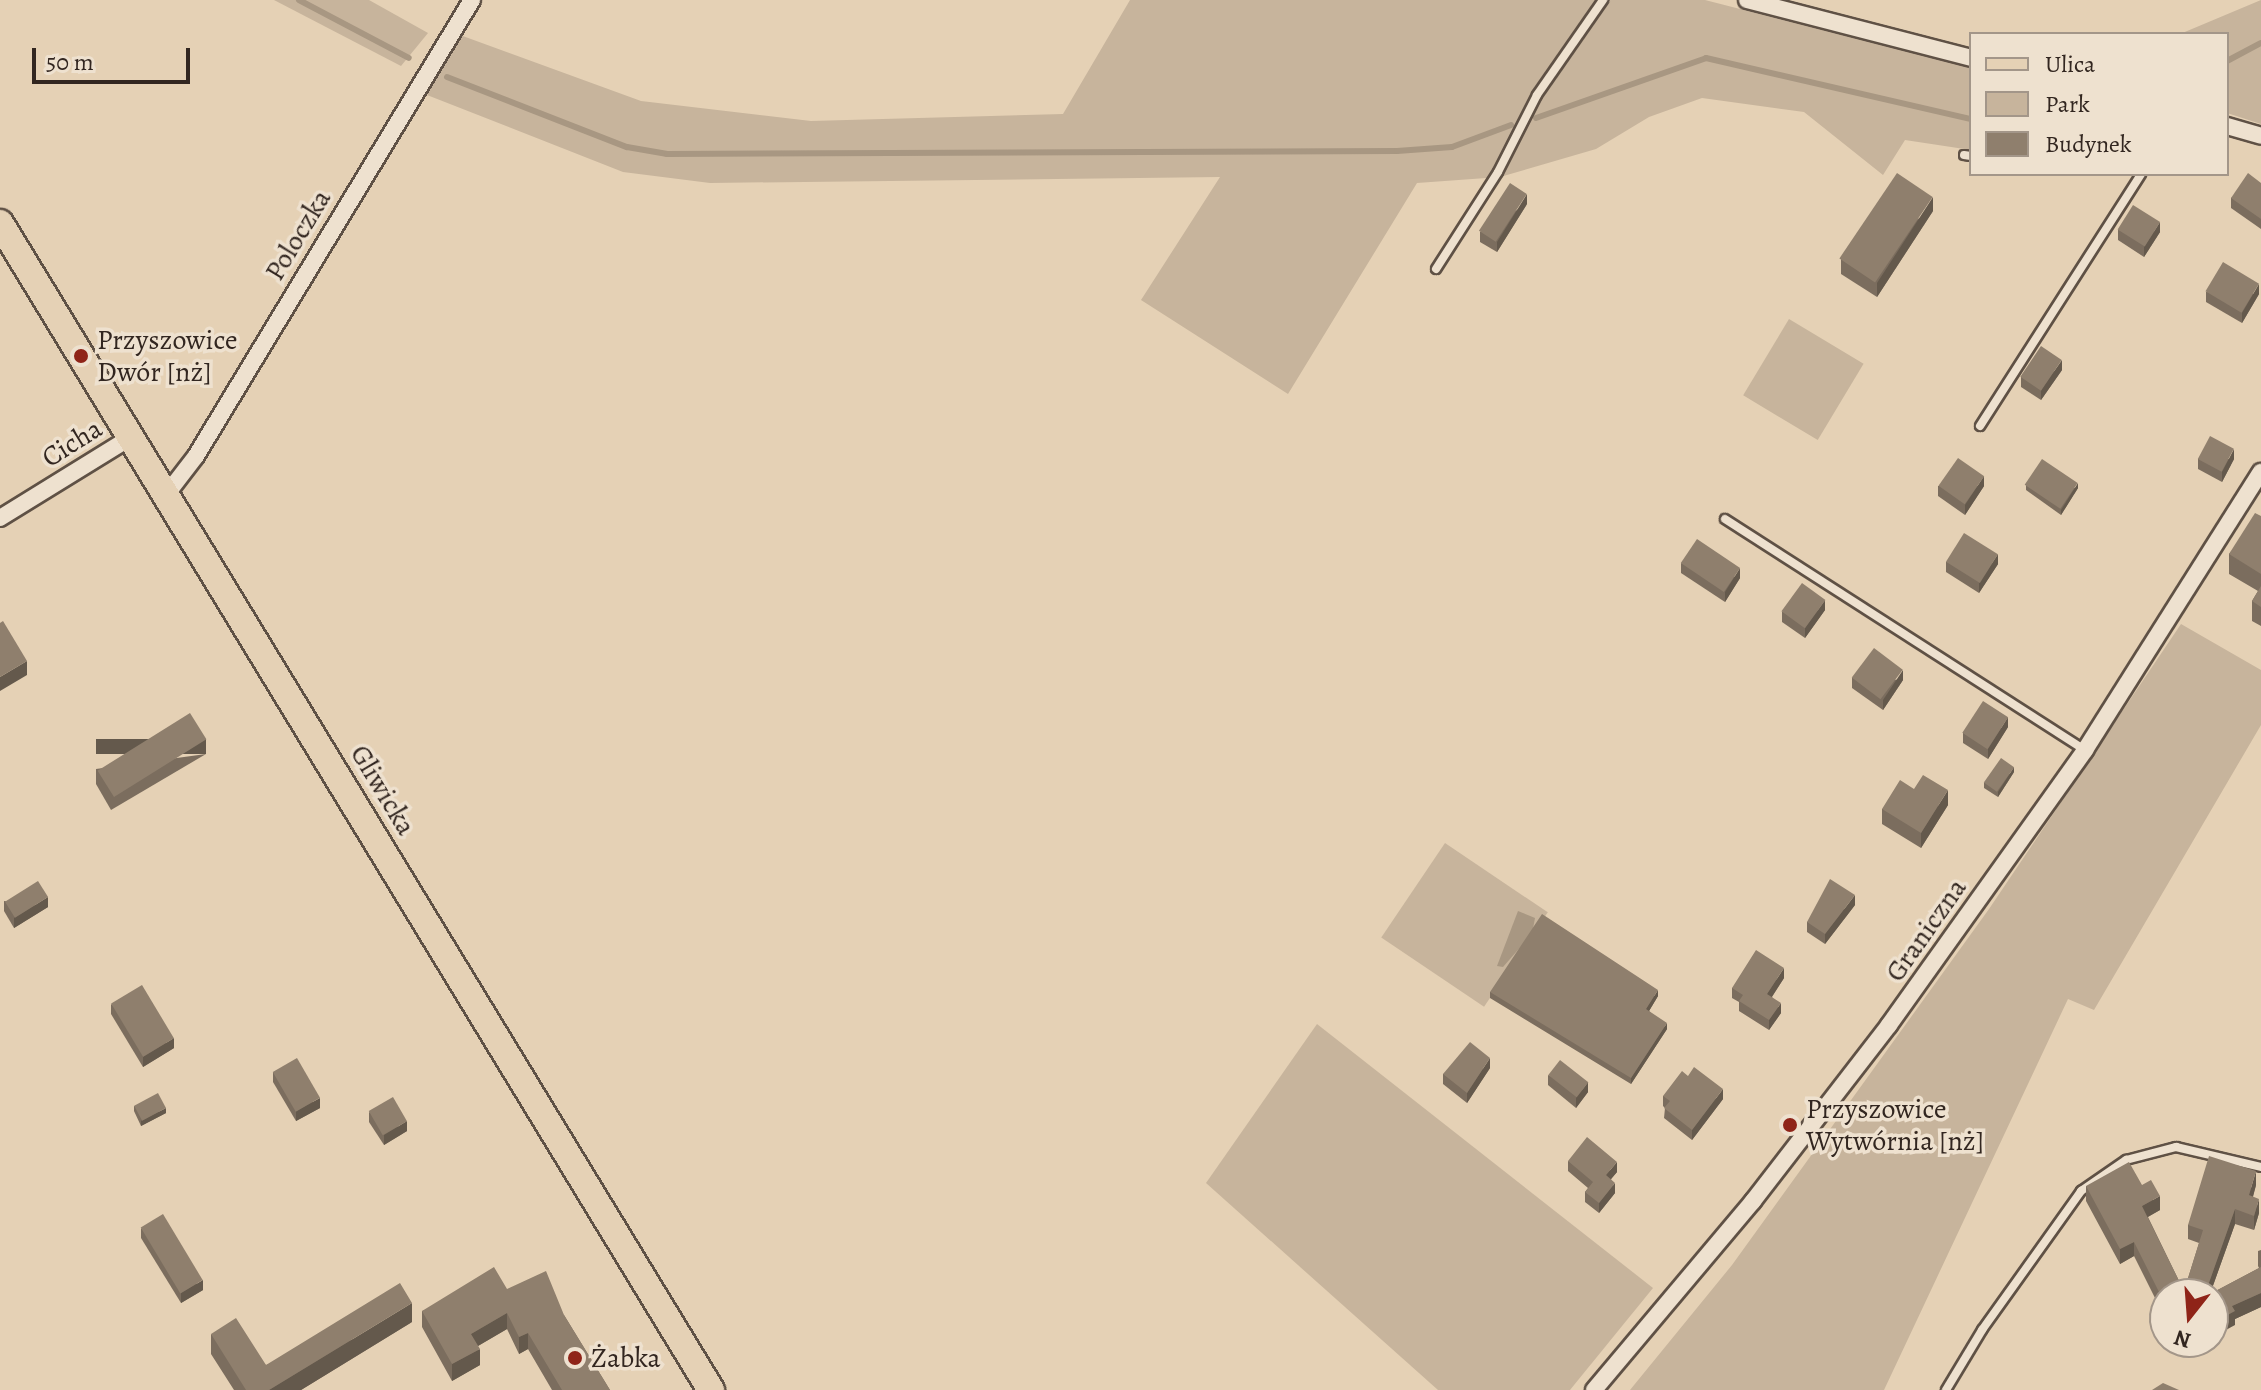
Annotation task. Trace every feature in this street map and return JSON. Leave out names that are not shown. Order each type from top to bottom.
[{"type":"main road","name":"Gliwicka","points":[[0,223],[711,1390]]},
{"type":"street","name":"Poloczka","points":[[166,495],[196,456],[472,0]]},
{"type":"street","points":[[1747,0],[1969,57]]},
{"type":"street","points":[[2229,127],[2261,136]]},
{"type":"street","name":"Cicha","points":[[0,518],[131,437]]},
{"type":"street","name":"Graniczna","points":[[1594,1390],[1753,1201],[1889,1025],[2085,750],[2261,472]]},
{"type":"lane","points":[[1436,269],[1498,172],[1537,95],[1603,0]]},
{"type":"lane","points":[[1980,426],[2140,176]]},
{"type":"lane","points":[[1725,519],[2085,750]]},
{"type":"lane","points":[[1946,1390],[1982,1330],[2081,1191],[2126,1160],[2176,1147],[2261,1167]]},
{"type":"green space","points":[[274,0],[369,0],[428,33],[401,66]]},
{"type":"green space","points":[[1130,0],[1705,0],[1969,67],[1969,150],[1905,140],[1883,175],[1804,112],[1702,98],[1649,117],[1596,149],[1500,177],[1417,183],[1288,394],[1141,300],[1220,177],[710,183],[623,172],[427,95],[460,35],[641,101],[811,121],[1063,114]]},
{"type":"green space","points":[[2261,0],[2261,124],[2229,114],[2229,32],[2185,32]]},
{"type":"green space","points":[[1789,319],[1864,364],[1818,440],[1743,395]]},
{"type":"green space","points":[[2181,624],[2261,670],[2261,725],[2094,1010],[2068,999],[1884,1390],[1630,1390],[1732,1265],[1989,909]]},
{"type":"green space","points":[[1445,843],[1548,912],[1484,1007],[1381,938]]},
{"type":"green space","points":[[1317,1024],[1653,1288],[1570,1390],[1438,1390],[1206,1183]]},
{"type":"shaded area","points":[[1518,911],[1535,918],[1532,934],[1503,967],[1497,966]]},
{"type":"building","points":[[1897,173],[1933,197],[1875,282],[1839,258]]},
{"type":"building","points":[[2248,173],[2261,183],[2261,219],[2231,198]]},
{"type":"building","points":[[1510,183],[1527,194],[1496,242],[1479,231]]},
{"type":"building","points":[[2133,205],[2160,222],[2145,247],[2118,230]]},
{"type":"building","points":[[2223,262],[2259,284],[2241,313],[2205,291]]},
{"type":"building","points":[[2041,346],[2062,360],[2041,391],[2020,377]]},
{"type":"building","points":[[2210,436],[2234,449],[2222,472],[2198,459]]},
{"type":"building","points":[[1958,458],[1984,476],[1965,504],[1938,486]]},
{"type":"building","points":[[2042,459],[2078,483],[2060,509],[2025,485]]},
{"type":"building","points":[[2255,513],[2261,516],[2261,574],[2229,554]]},
{"type":"building","points":[[1964,533],[1998,554],[1980,583],[1946,562]]},
{"type":"building","points":[[1697,539],[1740,568],[1724,592],[1681,563]]},
{"type":"building","points":[[1802,583],[1825,600],[1805,628],[1781,611]]},
{"type":"building","points":[[2261,586],[2261,607],[2252,601]]},
{"type":"building","points":[[3,621],[27,661],[0,677],[0,623]]},
{"type":"building","points":[[1874,648],[1903,670],[1880,699],[1852,678]]},
{"type":"building","points":[[1983,701],[2008,717],[1987,749],[1962,733]]},
{"type":"building","points":[[190,713],[206,739],[114,797],[98,771]]},
{"type":"building","points":[[2001,758],[2014,767],[1997,792],[1984,783]]},
{"type":"building","points":[[1923,775],[1948,790],[1921,833],[1882,809],[1900,780],[1914,789]]},
{"type":"building","points":[[1830,879],[1855,895],[1825,934],[1807,922]]},
{"type":"building","points":[[38,881],[48,897],[15,918],[5,902]]},
{"type":"building","points":[[1542,914],[1658,990],[1646,1009],[1667,1023],[1631,1078],[1490,992]]},
{"type":"building","points":[[1756,950],[1784,968],[1767,994],[1781,1003],[1769,1020],[1739,1001],[1743,995],[1732,988]]},
{"type":"building","points":[[142,985],[174,1038],[143,1057],[111,1004]]},
{"type":"building","points":[[1470,1042],[1490,1058],[1467,1093],[1443,1074]]},
{"type":"building","points":[[297,1058],[320,1098],[296,1112],[273,1072]]},
{"type":"building","points":[[1560,1060],[1588,1082],[1577,1097],[1548,1075]]},
{"type":"building","points":[[1694,1067],[1723,1089],[1692,1130],[1664,1108],[1670,1101],[1663,1096],[1682,1071],[1688,1076]]},
{"type":"building","points":[[158,1093],[166,1108],[142,1121],[134,1106]]},
{"type":"building","points":[[393,1097],[407,1121],[383,1135],[369,1111]]},
{"type":"building","points":[[1587,1137],[1617,1162],[1606,1175],[1615,1183],[1599,1203],[1585,1192],[1593,1182],[1568,1161]]},
{"type":"building","points":[[2209,1156],[2256,1171],[2249,1195],[2259,1199],[2254,1216],[2235,1209],[2211,1278],[2188,1278],[2203,1230],[2188,1225]]},
{"type":"building","points":[[2129,1162],[2142,1185],[2151,1180],[2160,1196],[2142,1206],[2178,1278],[2152,1278],[2134,1242],[2120,1249],[2086,1186]]},
{"type":"building","points":[[163,1214],[203,1280],[180,1293],[141,1227]]},
{"type":"building","points":[[494,1267],[507,1289],[546,1271],[564,1315],[610,1390],[562,1390],[528,1333],[519,1337],[507,1313],[471,1334],[480,1349],[452,1364],[422,1311]]},
{"type":"building","points":[[2261,1267],[2261,1293],[2232,1306],[2235,1311],[2229,1314],[2229,1284]]},
{"type":"building","points":[[400,1283],[412,1303],[269,1390],[246,1390],[211,1334],[236,1318],[266,1365]]},
{"type":"building","points":[[2163,1383],[2179,1390],[2152,1390]]},
{"type":"waterway","points":[[299,0],[409,58]]},
{"type":"waterway","points":[[2229,60],[2261,43]]},
{"type":"waterway","points":[[1536,118],[1706,58],[1969,119]]},
{"type":"waterway","points":[[447,77],[627,147],[667,154],[1397,151],[1452,147],[1511,125]]},
{"type":"place","name":"Przyszowice Dwór [nż]","points":[[81,356]]},
{"type":"place","name":"Przyszowice Wytwórnia [nż]","points":[[1790,1125]]},
{"type":"place","name":"Żabka","points":[[575,1358]]}]
